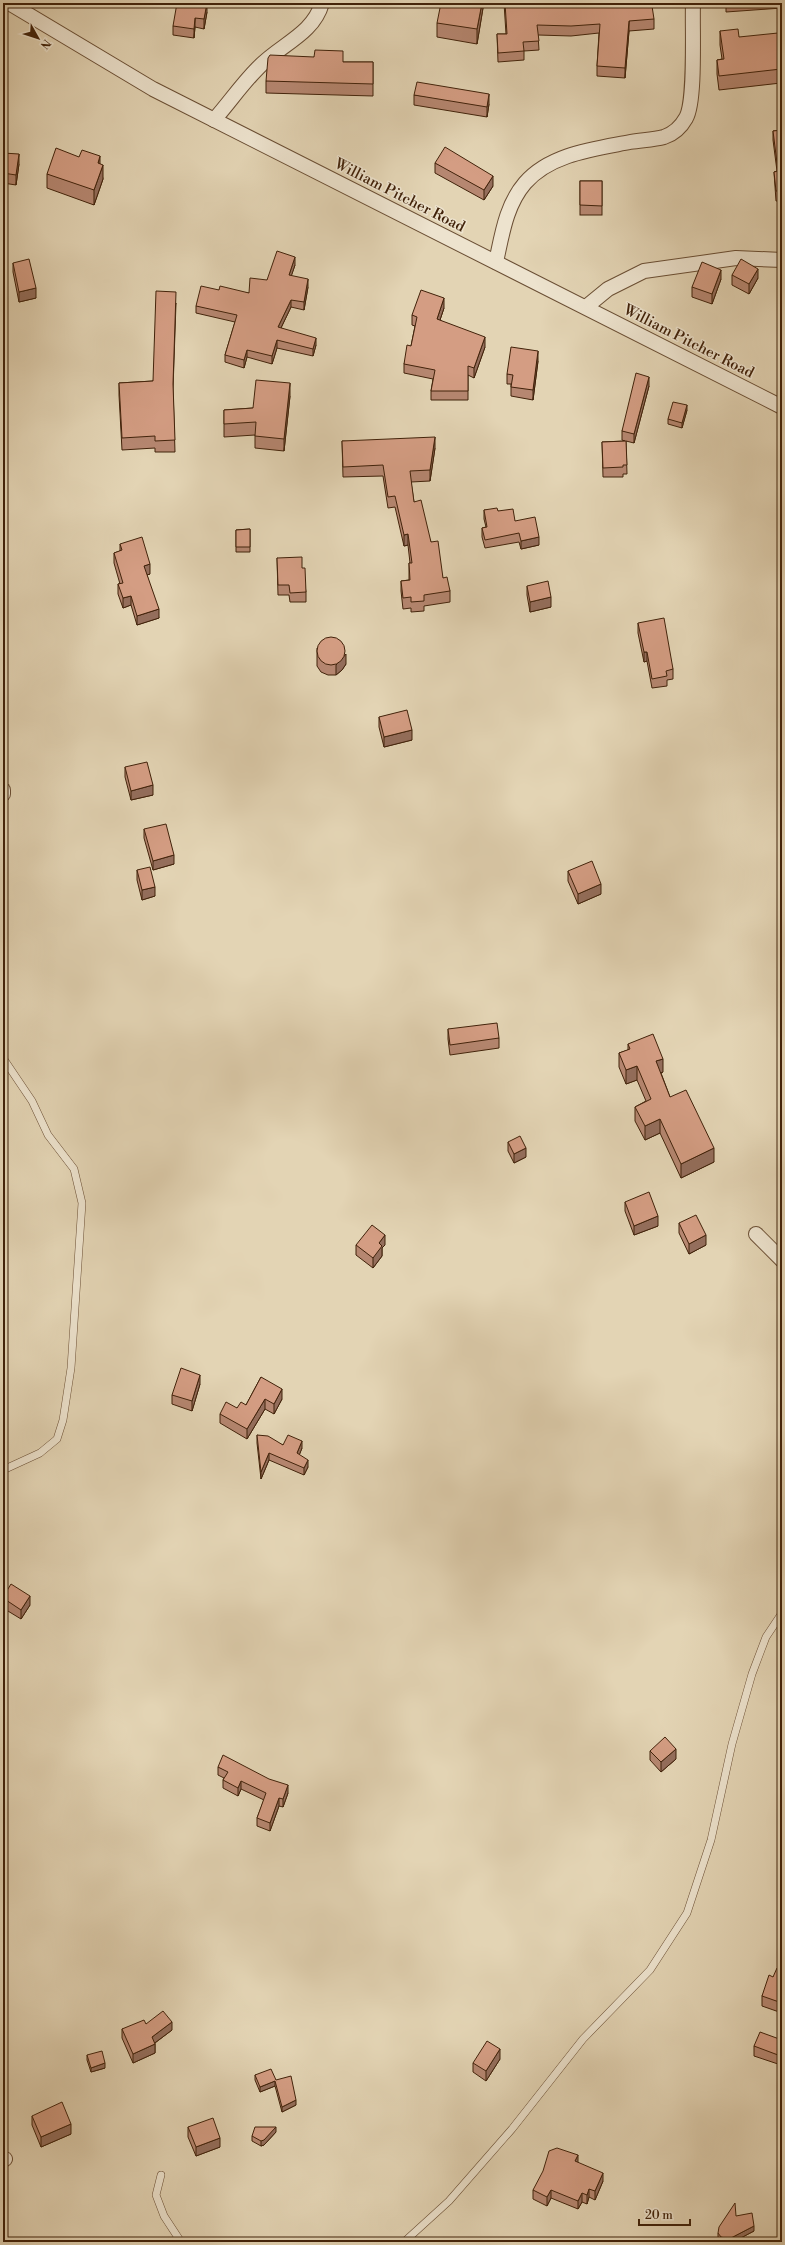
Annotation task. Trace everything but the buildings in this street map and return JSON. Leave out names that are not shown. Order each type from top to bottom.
[{"type":"street","name":"William Pitcher Road","points":[[9,3],[153,89],[782,407]]},
{"type":"street","points":[[214,120],[259,66],[298,37],[318,16],[322,3]]},
{"type":"street","points":[[496,262],[509,209],[524,184],[543,166],[567,156],[631,142],[664,137],[677,130],[687,117],[692,86],[693,3]]},
{"type":"street","points":[[586,308],[608,289],[644,271],[736,258],[782,260]]},
{"type":"street","points":[[756,1234],[782,1260]]},
{"type":"lane","points":[[3,1058],[32,1101],[48,1134],[74,1169],[82,1203],[71,1368],[63,1420],[57,1439],[40,1453],[3,1470]]},
{"type":"lane","points":[[404,2242],[449,2201],[512,2129],[582,2039],[650,1970],[687,1912],[711,1840],[732,1744],[752,1674],[766,1637],[782,1613]]},
{"type":"lane","points":[[161,2175],[156,2195],[164,2216],[180,2242]]}]
